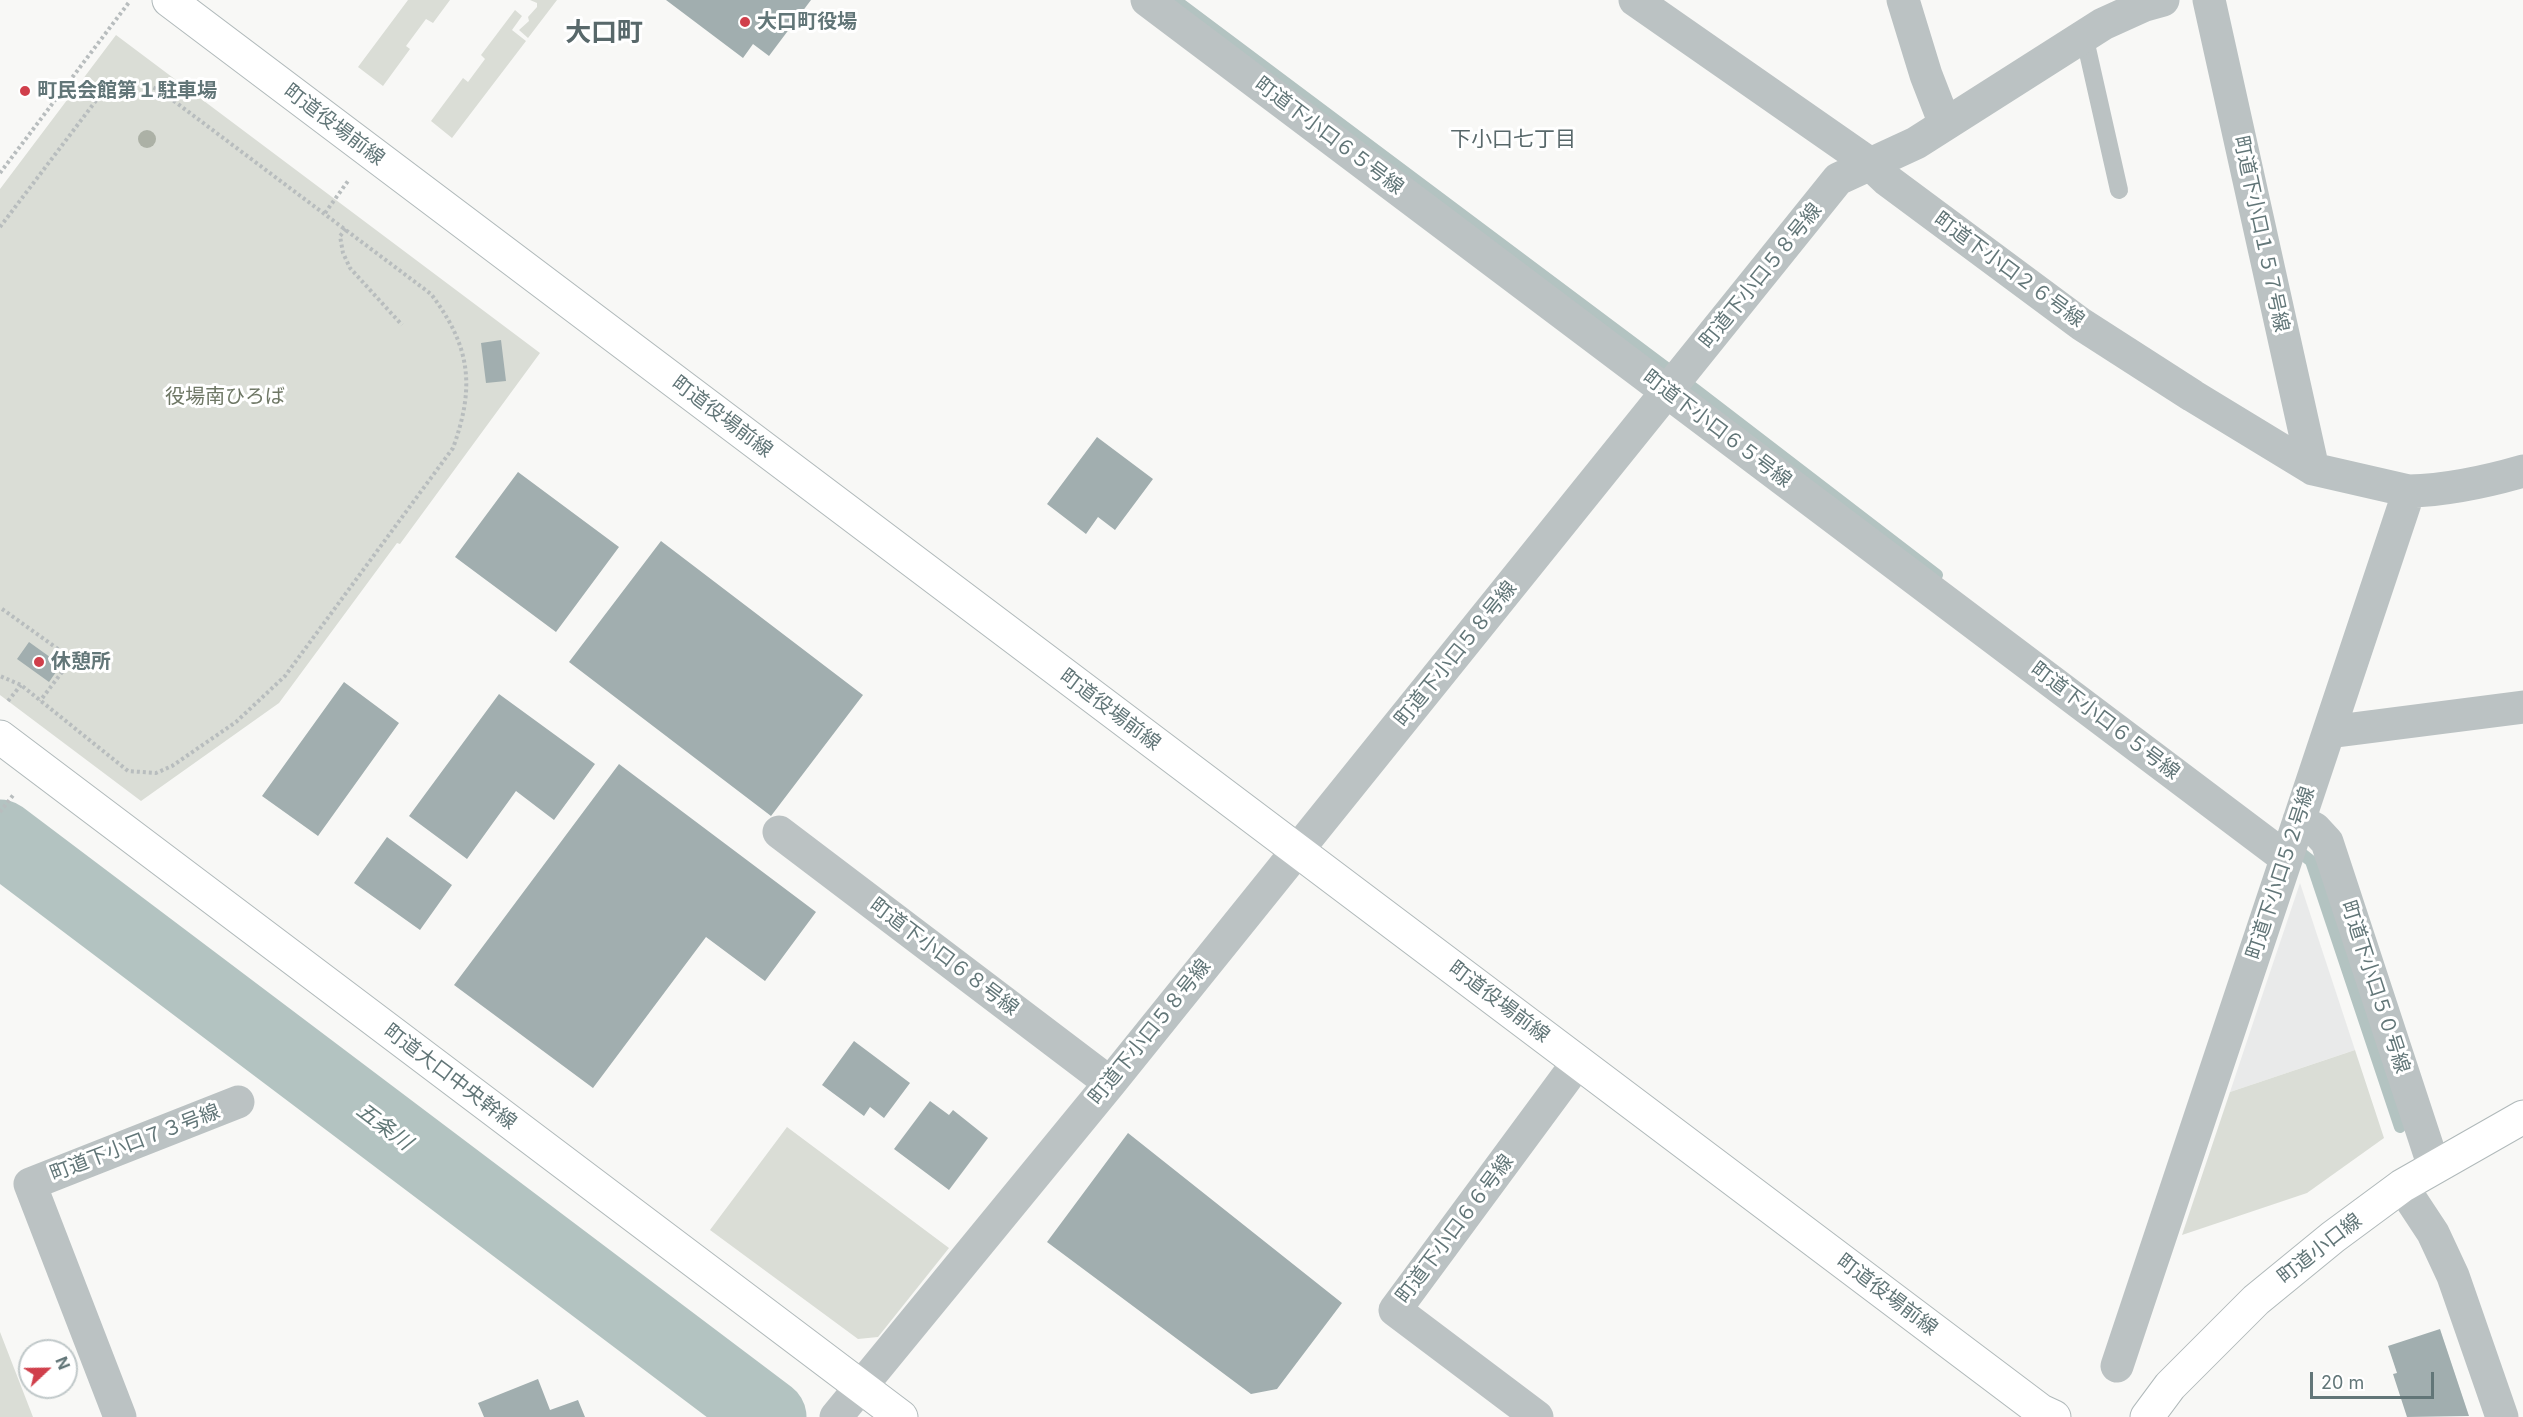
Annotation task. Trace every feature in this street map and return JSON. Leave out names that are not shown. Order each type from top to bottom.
[{"type":"street","name":"町道役場前線","points":[[169,0],[2022,1397],[2054,1417]]},
{"type":"street","name":"町道下小口６５号線","points":[[1147,0],[2286,858]]},
{"type":"street","name":"町道下小口２６号線","points":[[1635,0],[1869,163],[1887,180],[2081,324],[2193,396],[2313,469],[2409,491]]},
{"type":"street","points":[[1904,0],[1926,75],[1945,124]]},
{"type":"street","name":"町道下小口５８号線","points":[[847,1403],[1110,1083],[1838,179],[1916,143],[2084,35],[2124,14],[2163,0]]},
{"type":"street","name":"町道下小口１５７号線","points":[[2209,0],[2313,469]]},
{"type":"street","points":[[2409,491],[2435,490],[2486,482],[2523,471]]},
{"type":"street","name":"町道下小口５２号線","points":[[2117,1366],[2409,491]]},
{"type":"street","points":[[2329,732],[2523,707]]},
{"type":"street","name":"町道大口中央幹線","points":[[0,738],[847,1403],[901,1417]]},
{"type":"street","name":"町道下小口５０号線","points":[[2299,820],[2315,829],[2327,842],[2434,1167]]},
{"type":"street","name":"町道下小口６８号線","points":[[779,832],[1110,1083]]},
{"type":"street","name":"町道下小口６６号線","points":[[1537,1417],[1395,1310],[1578,1062]]},
{"type":"street","name":"町道下小口７３号線","points":[[120,1417],[30,1184],[238,1102]]},
{"type":"street","name":"町道小口線","points":[[2147,1417],[2170,1386],[2256,1300],[2333,1237],[2402,1186],[2523,1117]]},
{"type":"street","points":[[2402,1186],[2433,1233],[2453,1275],[2502,1417]]},
{"type":"lane","points":[[2084,35],[2119,190]]},
{"type":"path","points":[[0,173],[130,0]]},
{"type":"path","points":[[0,227],[98,98],[109,89],[126,82],[153,87],[431,294],[442,309],[460,345],[468,386],[465,408],[453,448],[285,676],[236,722],[172,766],[156,773],[129,771],[21,685],[0,676]]},
{"type":"path","points":[[346,229],[340,236],[343,253],[350,268],[402,325]]},
{"type":"path","points":[[2,609],[72,659],[40,701]]},
{"type":"shaded area","points":[[2300,883],[2355,1050],[2230,1092],[2261,999]]},
{"type":"green space","points":[[408,0],[450,0],[433,23],[426,19],[406,46],[410,49],[383,86],[358,67]]},
{"type":"green space","points":[[530,0],[557,0],[528,38],[519,30],[529,21],[528,17],[537,7],[537,3]]},
{"type":"green space","points":[[515,10],[522,16],[512,30],[526,41],[452,138],[431,121],[463,78],[468,82],[485,59],[481,55]]},
{"type":"green space","name":"役場南ひろば","points":[[116,35],[540,353],[400,544],[397,543],[279,703],[141,801],[0,695],[0,189]]},
{"type":"green space","points":[[2355,1050],[2384,1138],[2307,1193],[2182,1235],[2230,1092]]},
{"type":"green space","points":[[787,1127],[949,1248],[878,1337],[858,1339],[710,1230]]},
{"type":"green space","points":[[0,1332],[18,1378],[18,1399],[26,1399],[33,1417],[0,1417]]},
{"type":"building","name":"大口町役場","points":[[666,0],[811,0],[769,56],[753,44],[743,58]]},
{"type":"building","points":[[501,340],[506,381],[486,383],[481,343]]},
{"type":"building","points":[[1097,437],[1153,479],[1115,530],[1098,517],[1086,534],[1047,504]]},
{"type":"building","points":[[518,472],[619,547],[556,632],[455,557]]},
{"type":"building","points":[[661,541],[863,695],[771,816],[569,662]]},
{"type":"building","name":"休憩所","points":[[29,642],[61,665],[49,682],[17,659]]},
{"type":"building","points":[[344,682],[399,723],[318,836],[262,796]]},
{"type":"building","points":[[499,694],[595,764],[554,820],[516,791],[467,859],[409,816]]},
{"type":"building","points":[[619,764],[816,912],[765,981],[706,937],[593,1088],[454,985]]},
{"type":"building","points":[[387,837],[452,885],[420,930],[354,883]]},
{"type":"building","points":[[854,1041],[910,1083],[884,1118],[870,1107],[864,1116],[822,1085]]},
{"type":"building","points":[[930,1101],[949,1115],[953,1110],[988,1138],[949,1190],[894,1149]]},
{"type":"building","points":[[1128,1133],[1342,1303],[1277,1389],[1251,1394],[1047,1242]]},
{"type":"building","points":[[2440,1329],[2469,1416],[2407,1417],[2393,1374],[2397,1373],[2388,1346]]},
{"type":"building","points":[[538,1379],[550,1410],[578,1400],[585,1417],[484,1417],[478,1403]]},
{"type":"waterway","points":[[1175,0],[1696,390],[1937,575]]},
{"type":"waterway","name":"五条川","points":[[0,837],[769,1417]]},
{"type":"waterway","points":[[2292,846],[2311,861],[2400,1127]]},
{"type":"place","name":"大口町役場","points":[[745,22]]},
{"type":"place","name":"町民会館第１駐車場","points":[[25,91]]},
{"type":"place","name":"休憩所","points":[[39,662]]},
{"type":"district","name":"大口町","points":[[604,33]]},
{"type":"district","name":"下小口七丁目","points":[[1513,140]]}]
